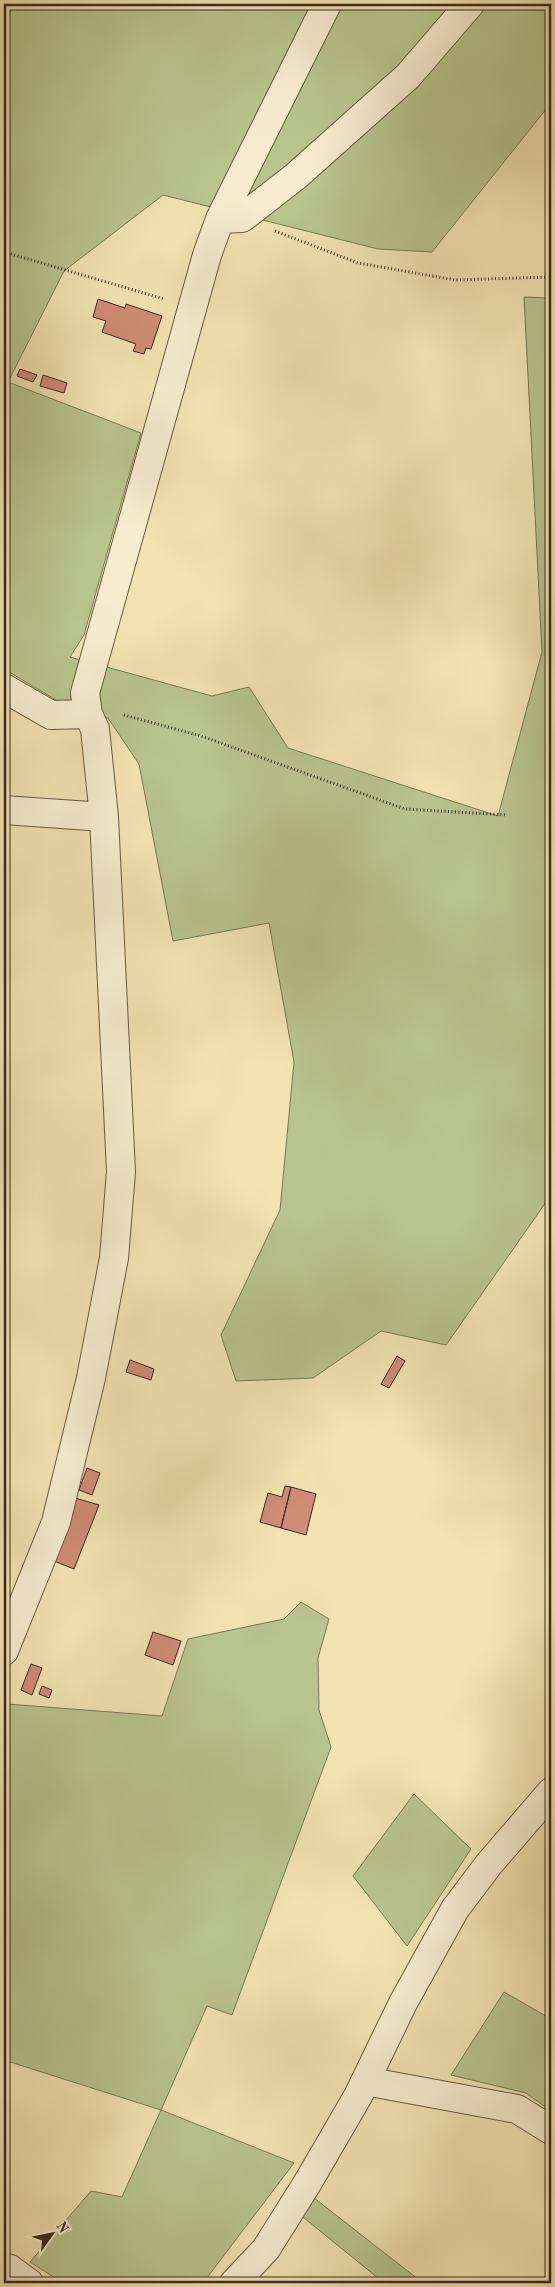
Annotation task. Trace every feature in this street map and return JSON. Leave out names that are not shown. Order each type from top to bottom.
[{"type":"street","points":[[4,1651],[56,1522],[91,1378],[114,1258],[121,1172],[104,817],[94,729],[88,714],[85,693],[207,255],[231,218],[327,4]]},
{"type":"street","points":[[231,218],[296,176],[371,111],[408,76],[470,4]]},
{"type":"street","points":[[4,688],[51,715],[88,714]]},
{"type":"street","points":[[4,810],[104,817]]},
{"type":"street","points":[[234,2283],[266,2249],[308,2182],[365,2081],[403,2002],[454,1909],[489,1864],[551,1792]]},
{"type":"street","points":[[365,2081],[517,2108],[551,2130]]},
{"type":"street","points":[[4,2266],[29,2283]]},
{"type":"path","points":[[231,218],[358,263],[455,280],[551,277]]},
{"type":"path","points":[[4,252],[193,308]]},
{"type":"path","points":[[88,714],[103,709],[201,736],[404,809],[508,815]]},
{"type":"green space","points":[[4,4],[551,4],[551,103],[432,252],[378,249],[163,195],[64,271],[8,382],[141,433],[84,635],[70,657],[212,696],[249,687],[288,748],[498,816],[542,652],[524,297],[551,298],[551,1195],[446,1345],[381,1331],[313,1378],[236,1381],[221,1335],[280,1210],[294,1062],[269,923],[173,941],[139,764],[108,718],[56,700],[4,669]]},
{"type":"green space","points":[[301,1602],[329,1619],[318,1658],[319,1710],[331,1747],[232,2015],[207,2006],[161,2110],[4,2060],[4,1712],[7,1704],[162,1716],[188,1639],[284,1619]]},
{"type":"green space","points":[[414,1794],[471,1849],[407,1946],[353,1876]]},
{"type":"green space","points":[[504,1992],[551,2019],[551,2111],[526,2093],[451,2075]]},
{"type":"green space","points":[[161,2110],[294,2163],[203,2283],[63,2283],[30,2262],[91,2191],[122,2197]]},
{"type":"green space","points":[[309,2194],[423,2283],[384,2283],[298,2213]]},
{"type":"building","points":[[98,299],[125,308],[126,304],[162,316],[151,349],[146,348],[144,354],[133,351],[136,344],[102,332],[106,321],[93,317]]},
{"type":"building","points":[[20,369],[37,375],[33,382],[17,376]]},
{"type":"building","points":[[43,375],[67,383],[64,393],[40,386]]},
{"type":"building","points":[[4,706],[9,708],[4,722]]},
{"type":"building","points":[[397,1356],[405,1361],[389,1388],[381,1384]]},
{"type":"building","points":[[130,1360],[154,1369],[151,1380],[126,1372]]},
{"type":"building","points":[[87,1468],[100,1473],[92,1495],[79,1490]]},
{"type":"building","points":[[285,1486],[291,1487],[281,1528],[260,1522],[268,1493],[282,1497]]},
{"type":"building","points":[[291,1487],[316,1494],[306,1535],[281,1528]]},
{"type":"building","points":[[75,1498],[99,1505],[74,1569],[54,1561]]},
{"type":"building","points":[[153,1632],[181,1641],[173,1665],[145,1655]]},
{"type":"building","points":[[31,1664],[42,1668],[32,1695],[21,1690]]},
{"type":"building","points":[[42,1686],[52,1690],[49,1698],[39,1694]]}]
